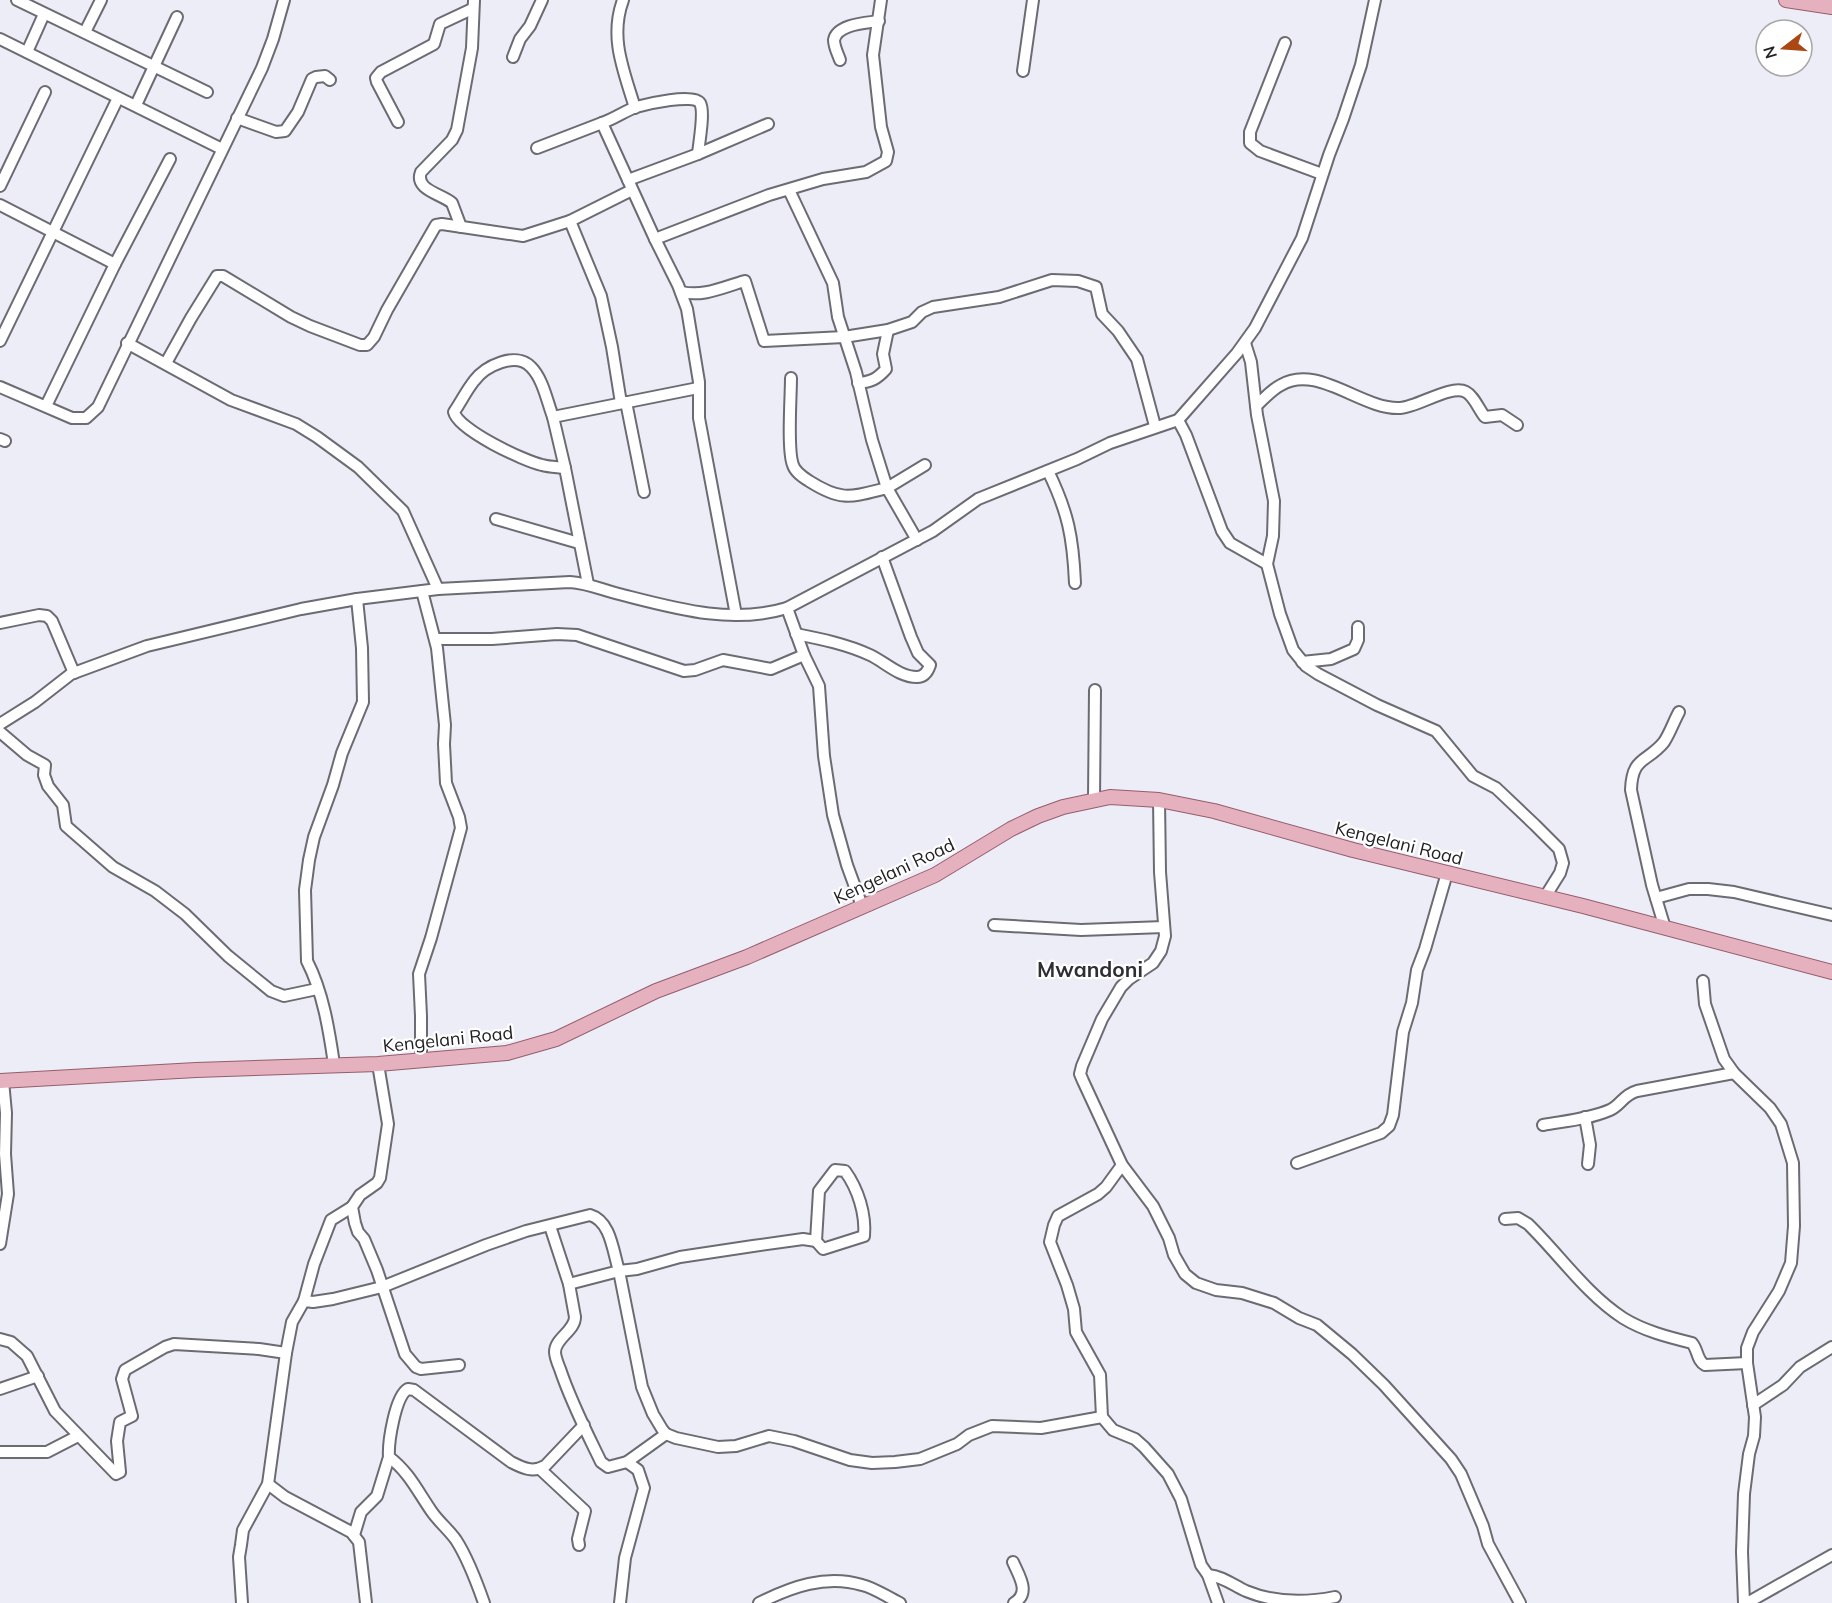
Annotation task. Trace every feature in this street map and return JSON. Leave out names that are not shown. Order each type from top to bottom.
[{"type":"main road","points":[[1785,0],[1824,4]]},
{"type":"main road","name":"Kengelani Road","points":[[2,1081],[334,1064],[378,1064],[507,1053],[539,1045],[656,991],[739,961],[948,869],[1026,821],[1056,809],[1094,799],[1118,797],[1159,800],[1214,811],[1323,842],[1832,972]]},
{"type":"street","points":[[17,0],[207,92]]},
{"type":"street","points":[[85,32],[101,0]]},
{"type":"street","points":[[0,387],[72,418],[86,418],[98,407],[268,54],[284,0]]},
{"type":"street","points":[[513,57],[520,39],[530,26],[543,0]]},
{"type":"street","points":[[623,0],[618,14],[617,36],[635,108]]},
{"type":"street","points":[[654,240],[769,195],[823,179],[866,172],[886,161],[888,152],[881,127],[873,66],[873,45],[879,21],[880,0]]},
{"type":"street","points":[[1023,71],[1033,0]]},
{"type":"street","points":[[0,724],[35,702],[74,672],[147,646],[301,609],[357,599],[438,589],[570,582],[588,584],[672,609],[759,615],[787,608],[917,540],[953,519],[978,499],[1104,446],[1155,426],[1178,420],[1245,343],[1262,316],[1302,238],[1361,65],[1375,0]]},
{"type":"street","points":[[398,122],[376,78],[381,72],[434,44],[440,24],[473,5]]},
{"type":"street","points":[[461,227],[452,203],[431,192],[419,177],[421,171],[452,140],[457,130],[472,48],[473,5]]},
{"type":"street","points":[[27,52],[44,14]]},
{"type":"street","points":[[136,105],[177,17]]},
{"type":"street","points":[[840,60],[834,43],[841,30],[879,21]]},
{"type":"street","points":[[0,39],[222,149]]},
{"type":"street","points":[[1285,43],[1250,132],[1251,143],[1260,151],[1322,174]]},
{"type":"street","points":[[237,118],[276,132],[285,131],[297,112],[312,79],[316,76],[325,76],[330,80]]},
{"type":"street","points":[[0,186],[45,92]]},
{"type":"street","points":[[0,341],[118,98]]},
{"type":"street","points":[[537,148],[635,108],[682,99],[697,100],[702,110],[698,154]]},
{"type":"street","points":[[602,123],[654,240],[681,292],[689,318],[698,388],[699,418],[736,615]]},
{"type":"street","points":[[166,363],[208,289],[219,276],[310,326],[360,345],[367,345],[374,337],[433,228],[442,224],[523,236],[570,221],[630,185],[768,124]]},
{"type":"street","points":[[46,406],[115,264],[170,159]]},
{"type":"street","points":[[789,190],[832,283],[844,337],[887,488],[917,540]]},
{"type":"street","points":[[0,205],[115,264]]},
{"type":"street","points":[[570,221],[601,296],[644,492]]},
{"type":"street","points":[[681,292],[709,293],[745,281],[764,341],[844,337],[888,330],[912,322],[925,310],[942,304],[999,297],[1059,279],[1092,284],[1098,289],[1102,314],[1118,331],[1137,359],[1155,426]]},
{"type":"street","points":[[858,383],[870,382],[878,378],[886,369],[883,354],[888,330]]},
{"type":"street","points":[[127,343],[231,400],[296,424],[317,436],[358,467],[403,511],[438,589]]},
{"type":"street","points":[[1245,343],[1251,362],[1256,406],[1275,512],[1267,564],[1293,650],[1302,662],[1318,674],[1363,698],[1434,729],[1473,776],[1496,788],[1535,825],[1558,849],[1563,863],[1560,873],[1545,897]]},
{"type":"street","points":[[565,468],[543,466],[508,452],[456,418],[454,412],[479,376],[504,362],[518,360],[525,362],[536,373],[553,417],[565,468],[588,584]]},
{"type":"street","points":[[791,378],[791,456],[796,470],[804,478],[838,496],[859,495],[887,488],[925,465]]},
{"type":"street","points":[[1256,406],[1281,384],[1301,380],[1311,380],[1328,385],[1365,401],[1390,408],[1414,406],[1459,390],[1468,393],[1485,417],[1502,415],[1517,424]]},
{"type":"street","points":[[553,417],[698,388]]},
{"type":"street","points":[[1178,420],[1186,435],[1222,531],[1230,543],[1267,564]]},
{"type":"street","points":[[1048,471],[1058,492],[1071,532],[1075,583]]},
{"type":"street","points":[[496,519],[579,543]]},
{"type":"street","points":[[796,634],[850,647],[872,655],[905,675],[918,677],[924,675],[930,665],[918,653],[882,557]]},
{"type":"street","points":[[421,1060],[419,974],[461,828],[446,783],[445,725],[436,639],[422,591]]},
{"type":"street","points":[[334,1064],[329,1030],[307,961],[305,890],[314,837],[342,753],[363,702],[362,648],[357,599]]},
{"type":"street","points":[[787,608],[804,655],[819,686],[824,756],[833,815],[847,865],[862,906]]},
{"type":"street","points":[[0,623],[39,615],[47,616],[52,621],[74,672]]},
{"type":"street","points":[[1302,662],[1331,659],[1354,649],[1358,640],[1358,627]]},
{"type":"street","points":[[436,639],[577,635],[684,671],[695,670],[723,660],[771,669],[804,655]]},
{"type":"street","points":[[1094,799],[1095,690]]},
{"type":"street","points":[[1665,928],[1631,790],[1631,776],[1635,766],[1664,742],[1679,712]]},
{"type":"street","points":[[0,732],[27,755],[45,765],[44,775],[48,786],[64,807],[66,826],[113,867],[154,891],[185,914],[228,956],[270,991],[284,996],[317,989]]},
{"type":"street","points":[[1159,800],[1160,872],[1165,936],[1158,956],[1150,966],[1121,987],[1085,1054],[1080,1074],[1122,1165],[1153,1206],[1169,1238],[1174,1255],[1190,1279],[1216,1290],[1242,1293],[1274,1303],[1299,1318],[1317,1325],[1352,1354],[1420,1422],[1451,1459],[1461,1474],[1483,1526],[1488,1544],[1520,1603]]},
{"type":"street","points":[[1297,1163],[1382,1133],[1389,1126],[1395,1104],[1403,1032],[1412,1003],[1417,970],[1447,873]]},
{"type":"street","points":[[1656,898],[1689,890],[1708,889],[1734,892],[1832,915]]},
{"type":"street","points":[[994,926],[1081,930],[1164,927]]},
{"type":"street","points":[[1702,981],[1705,1004],[1724,1059],[1734,1073],[1770,1108],[1781,1124],[1792,1163],[1793,1254],[1779,1291],[1753,1332],[1747,1348],[1755,1417],[1754,1436],[1745,1484],[1742,1552],[1746,1603],[1832,1555]]},
{"type":"street","points":[[242,1603],[239,1557],[243,1530],[268,1484],[292,1322],[304,1301],[314,1264],[331,1220],[352,1207],[360,1195],[376,1183],[381,1170],[388,1124],[378,1064]]},
{"type":"street","points":[[1543,1125],[1612,1109],[1631,1093],[1734,1073]]},
{"type":"street","points":[[0,1244],[8,1194],[5,1154],[6,1113],[2,1081]]},
{"type":"street","points":[[1585,1117],[1590,1146],[1588,1164]]},
{"type":"street","points":[[1122,1165],[1098,1194],[1058,1216],[1050,1242],[1074,1309],[1076,1332],[1099,1370],[1102,1386],[1100,1405],[1102,1417],[1113,1430],[1135,1439],[1168,1474],[1181,1499],[1201,1565],[1208,1575],[1218,1603]]},
{"type":"street","points":[[568,1284],[619,1271],[638,1269],[680,1257],[803,1239],[816,1241],[824,1250],[864,1236],[865,1227],[861,1205],[845,1171],[835,1170],[820,1189],[816,1241]]},
{"type":"street","points":[[352,1207],[354,1222],[364,1239],[405,1354],[416,1367],[428,1370],[459,1365]]},
{"type":"street","points":[[304,1301],[333,1299],[382,1287],[526,1231],[590,1215],[605,1224],[619,1271],[642,1388],[653,1414],[666,1434],[688,1442],[718,1447],[736,1446],[769,1436],[794,1441],[850,1460],[872,1463],[920,1459],[992,1426],[1041,1428],[1102,1417]]},
{"type":"street","points":[[1505,1219],[1518,1218],[1528,1224],[1578,1278],[1622,1317],[1645,1329],[1692,1343],[1702,1364],[1747,1363]]},
{"type":"street","points":[[550,1226],[568,1284],[575,1321],[555,1350],[569,1399],[604,1466],[627,1462],[666,1434]]},
{"type":"street","points":[[0,1339],[19,1347],[27,1356],[53,1409],[115,1473],[119,1474],[117,1441],[120,1422],[132,1416],[123,1374],[125,1370],[165,1347],[179,1344],[286,1353]]},
{"type":"street","points":[[1753,1405],[1783,1385],[1800,1367],[1832,1347]]},
{"type":"street","points":[[411,1389],[416,1367]]},
{"type":"street","points":[[0,1389],[38,1376]]},
{"type":"street","points":[[411,1389],[511,1462],[526,1470],[540,1469],[545,1466],[584,1425]]},
{"type":"street","points":[[354,1535],[362,1512],[377,1496],[389,1457],[391,1435],[401,1394],[411,1389]]},
{"type":"street","points":[[0,1452],[47,1452],[78,1436]]},
{"type":"street","points":[[389,1457],[410,1477],[433,1514],[455,1538],[464,1553],[484,1603]]},
{"type":"street","points":[[620,1603],[625,1558],[644,1488],[638,1470],[627,1462]]},
{"type":"street","points":[[540,1469],[585,1511],[578,1539],[579,1545]]},
{"type":"street","points":[[268,1484],[285,1497],[354,1535],[359,1542],[366,1603]]},
{"type":"street","points":[[1013,1562],[1024,1588],[1022,1597],[1014,1603]]},
{"type":"street","points":[[1208,1575],[1219,1575],[1247,1591],[1274,1599],[1306,1601],[1335,1597]]},
{"type":"street","points":[[759,1603],[780,1593],[832,1580],[864,1585],[900,1603]]},
{"type":"district","name":"Mwandoni","points":[[1090,969]]}]
